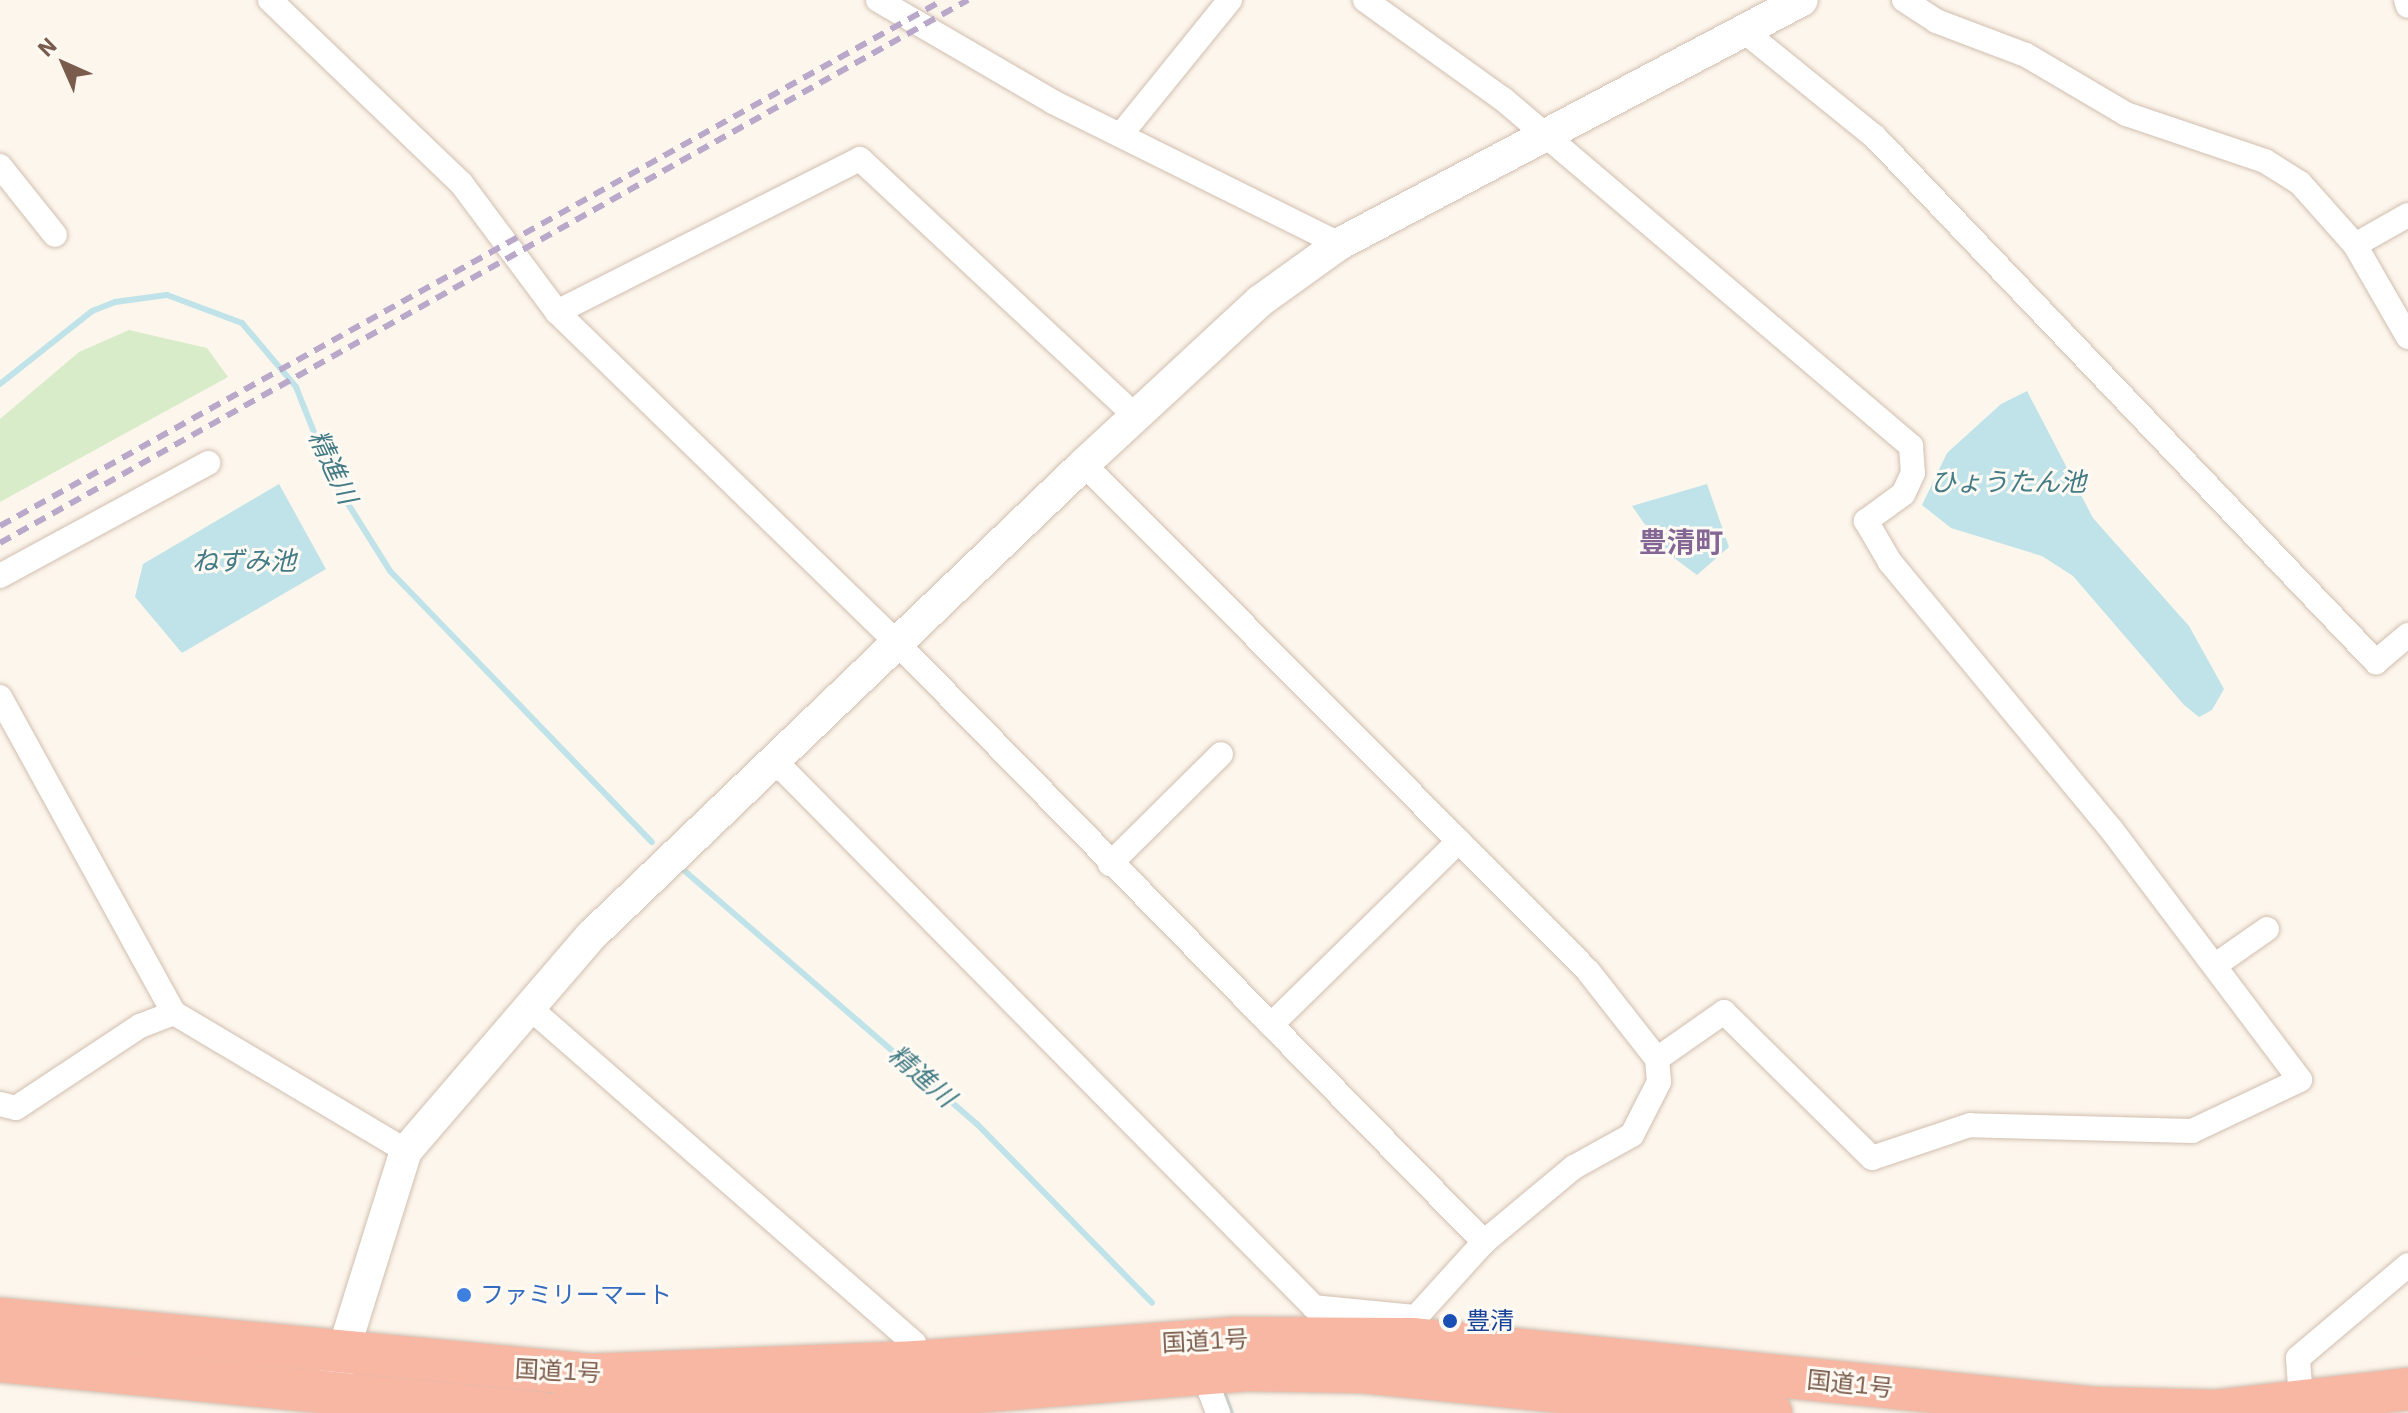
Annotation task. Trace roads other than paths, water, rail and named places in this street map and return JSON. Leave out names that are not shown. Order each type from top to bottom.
[{"type":"highway","name":"国道1号","points":[[0,1319],[336,1373],[542,1413]]},
{"type":"highway","name":"国道1号","points":[[0,1361],[336,1373],[591,1375],[916,1362],[1414,1328],[2122,1411],[2215,1411],[2408,1389]]},
{"type":"highway","name":"国道1号","points":[[558,1413],[877,1407],[1211,1395],[1362,1372],[1771,1413]]},
{"type":"street","points":[[270,0],[461,183],[557,312],[899,645],[1110,864],[1484,1242]]},
{"type":"street","points":[[878,0],[956,50],[1339,244]]},
{"type":"street","points":[[1123,132],[1230,0]]},
{"type":"street","points":[[1365,0],[1545,136],[1771,320],[1911,446],[1913,473],[1903,494],[1866,521],[1954,645],[2217,964],[2300,1080],[2192,1131],[1970,1125],[1872,1158],[1724,1012],[1657,1059]]},
{"type":"street","points":[[336,1373],[406,1151],[592,935],[899,645],[1084,464],[1260,301],[1339,244],[1802,0]]},
{"type":"street","points":[[1904,0],[1936,21],[2026,55],[2126,114],[2265,161],[2300,183],[2355,245],[2408,337]]},
{"type":"street","points":[[2406,0],[2408,6]]},
{"type":"street","points":[[1744,31],[1875,137],[2376,662],[2408,635]]},
{"type":"street","points":[[557,312],[860,159],[1137,417]]},
{"type":"street","points":[[0,166],[55,235]]},
{"type":"street","points":[[2355,245],[2408,215]]},
{"type":"street","points":[[0,576],[208,463]]},
{"type":"street","points":[[776,762],[1314,1307],[1414,1328],[1484,1242],[1574,1167],[1632,1135],[1659,1082],[1657,1059],[1588,971],[1084,464]]},
{"type":"street","points":[[0,697],[174,1013],[406,1151]]},
{"type":"street","points":[[1110,864],[1221,754]]},
{"type":"street","points":[[1271,1025],[1459,841]]},
{"type":"street","points":[[2217,964],[2267,929]]},
{"type":"street","points":[[531,1009],[914,1343],[916,1362]]},
{"type":"street","points":[[0,1104],[16,1108],[140,1026],[174,1013]]},
{"type":"street","points":[[2301,1401],[2298,1358],[2408,1265]]},
{"type":"water","name":"ひょうたん池","points":[[2027,391],[2093,518],[2189,626],[2224,689],[2212,710],[2199,717],[2184,705],[2073,576],[2042,556],[1951,528],[1922,505],[1947,453],[2001,404]]},
{"type":"water","name":"ねずみ池","points":[[279,484],[326,569],[182,653],[135,597],[143,564]]},
{"type":"water","points":[[1707,484],[1729,547],[1697,575],[1662,549],[1632,506]]},
{"type":"waterway","name":"精進川","points":[[0,384],[92,311],[115,302],[167,295],[242,323],[296,387],[333,480],[390,571],[652,842]]},
{"type":"waterway","name":"精進川","points":[[679,866],[977,1124],[1152,1303]]},
{"type":"waterway","name":"精進川","points":[[1221,1386],[1231,1413]]},
{"type":"railway","points":[[0,526],[943,0]]},
{"type":"railway","points":[[0,543],[968,0]]},
{"type":"place","name":"ファミリーマート","points":[[464,1295]]},
{"type":"place","name":"豊清","points":[[1450,1321]]},
{"type":"district","name":"豊清町","points":[[1681,542]]}]
